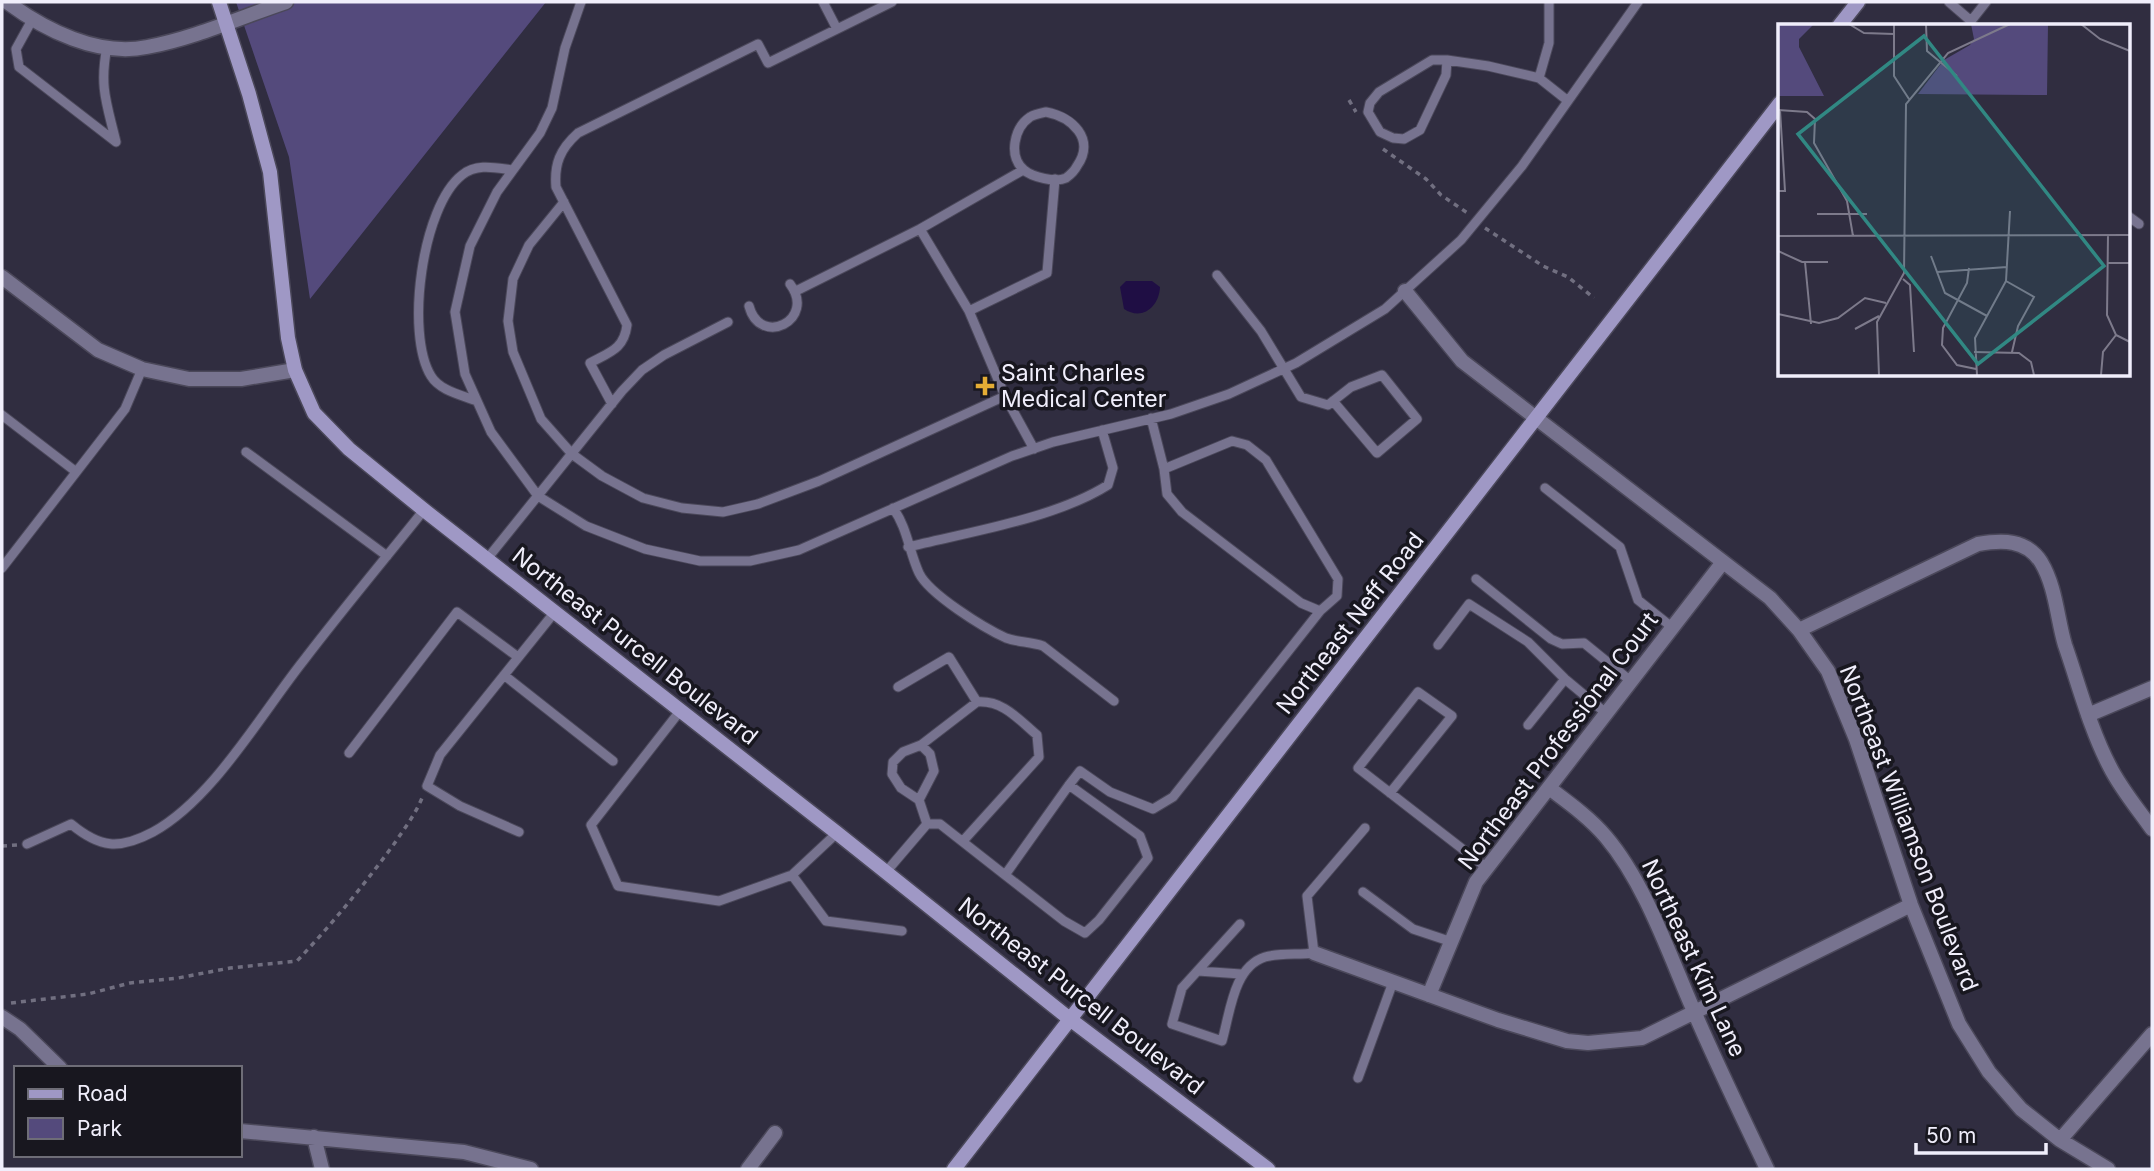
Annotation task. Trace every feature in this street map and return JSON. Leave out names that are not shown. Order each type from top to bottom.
[{"type":"street","points":[[6,2],[32,20],[60,34],[107,47],[146,48],[286,2]]},
{"type":"street","name":"Northeast Purcell Boulevard","points":[[219,2],[249,94],[270,172],[288,338],[295,370],[314,413],[349,449],[424,510],[1071,1020],[1268,1169]]},
{"type":"street","points":[[1841,24],[1858,2]]},
{"type":"street","name":"Northeast Neff Road","points":[[954,1169],[1778,106]]},
{"type":"street","points":[[2,277],[98,350],[142,369],[190,379],[241,379],[295,370]]},
{"type":"street","name":"Northeast Williamson Boulevard","points":[[1405,291],[1462,361],[1770,598],[1799,630],[1828,671],[1856,739],[1911,905],[1959,1024],[1989,1072],[2021,1109],[2060,1140],[2108,1169]]},
{"type":"street","points":[[1799,630],[1978,544],[2002,540],[2019,543],[2040,561],[2053,591],[2062,633],[2088,715],[2110,767],[2152,829]]},
{"type":"street","name":"Northeast Professional Court","points":[[1429,995],[1476,882],[1723,562]]},
{"type":"street","points":[[2088,715],[2152,688]]},
{"type":"street","name":"Northeast Kim Lane","points":[[1549,788],[1579,811],[1605,837],[1628,868],[1767,1169]]},
{"type":"street","points":[[1314,953],[1567,1041],[1588,1043],[1642,1038],[1911,905]]},
{"type":"street","points":[[2,1017],[20,1029],[58,1066]]},
{"type":"street","points":[[2060,1140],[2152,1034]]},
{"type":"street","points":[[242,1131],[464,1152],[531,1169]]},
{"type":"street","points":[[748,1169],[775,1133]]},
{"type":"street","points":[[314,1137],[322,1169]]},
{"type":"lane","points":[[581,2],[565,48],[552,108],[540,133],[497,192],[470,246],[455,312],[465,374],[491,432],[538,496],[586,526],[645,549],[699,561],[750,561],[799,550],[1034,449],[1229,394],[1296,363],[1385,309],[1461,240],[1522,166],[1638,2]]},
{"type":"lane","points":[[823,2],[837,29]]},
{"type":"lane","points":[[612,404],[590,363],[615,350],[625,338],[627,324],[556,187],[558,157],[566,144],[578,133],[758,44],[768,63],[892,2]]},
{"type":"lane","points":[[1539,78],[1549,43],[1549,2]]},
{"type":"lane","points":[[1949,2],[1971,24],[1986,2]]},
{"type":"lane","points":[[32,20],[16,49],[19,67],[116,142],[103,88],[102,73],[107,47]]},
{"type":"lane","points":[[1447,60],[1446,75],[1420,130],[1404,139],[1393,138],[1380,132],[1368,112],[1370,103],[1379,92],[1432,60],[1447,60],[1488,66],[1539,78],[1568,101]]},
{"type":"lane","points":[[1046,112],[1059,114],[1073,122],[1081,135],[1084,149],[1076,169],[1065,178],[1055,179],[1033,175],[1023,170],[1016,155],[1015,140],[1023,124],[1032,116],[1046,112]]},
{"type":"lane","points":[[477,401],[441,387],[432,377],[421,354],[420,270],[434,222],[450,188],[463,173],[483,166],[513,170]]},
{"type":"lane","points":[[748,306],[756,321],[765,326],[784,325],[797,310],[798,301],[793,288],[920,229],[1023,170]]},
{"type":"lane","points":[[969,311],[1046,273],[1055,179]]},
{"type":"lane","points":[[564,202],[529,245],[513,279],[508,321],[513,352],[541,419],[572,454],[602,476],[643,498],[682,508],[723,512],[758,504],[819,481],[1005,396]]},
{"type":"lane","points":[[2130,217],[2139,224]]},
{"type":"lane","points":[[920,229],[969,311],[1005,396],[1034,449]]},
{"type":"lane","points":[[1217,275],[1261,331],[1301,397],[1328,405],[1333,401],[1351,387],[1381,375],[1417,419],[1377,453],[1333,401]]},
{"type":"lane","points":[[487,559],[642,370],[664,355],[728,321]]},
{"type":"lane","points":[[2,568],[125,409],[142,369]]},
{"type":"lane","points":[[2,415],[75,471]]},
{"type":"lane","points":[[1151,418],[1164,469],[1167,494],[1182,512],[1301,603],[1320,611]]},
{"type":"lane","points":[[908,547],[1038,514],[1087,498],[1108,485],[1113,468],[1102,430]]},
{"type":"lane","points":[[1004,875],[1080,771],[1110,792],[1153,809],[1173,797],[1320,611],[1338,596],[1338,579],[1266,460],[1247,445],[1232,440],[1164,469]]},
{"type":"lane","points":[[246,452],[387,556]]},
{"type":"lane","points":[[1545,488],[1620,547],[1638,600],[1673,628]]},
{"type":"lane","points":[[893,508],[902,520],[908,547],[921,577],[961,612],[1008,639],[1043,646],[1114,701]]},
{"type":"lane","points":[[27,844],[71,824],[87,837],[103,844],[121,844],[153,832],[192,805],[424,510]]},
{"type":"lane","points":[[1476,579],[1551,639],[1562,644],[1584,643],[1632,682]]},
{"type":"lane","points":[[1438,645],[1469,604],[1528,642],[1565,680],[1607,714]]},
{"type":"lane","points":[[349,753],[457,611],[518,657]]},
{"type":"lane","points":[[519,832],[460,806],[427,786],[440,755],[554,612]]},
{"type":"lane","points":[[898,687],[949,657],[977,702]]},
{"type":"lane","points":[[504,675],[613,761]]},
{"type":"lane","points":[[1528,725],[1565,680]]},
{"type":"lane","points":[[1390,793],[1452,716],[1418,692],[1358,768],[1390,793],[1487,868]]},
{"type":"lane","points":[[927,824],[919,800],[901,788],[891,774],[893,762],[977,702],[992,701],[1037,735],[1039,757],[963,841]]},
{"type":"lane","points":[[680,712],[591,825],[618,886],[719,901],[792,875],[837,833]]},
{"type":"lane","points":[[919,800],[934,771],[930,754],[921,744]]},
{"type":"lane","points":[[886,872],[927,824],[940,824],[1064,921],[1084,933],[1099,920],[1148,858],[1140,836],[1069,785]]},
{"type":"lane","points":[[1240,924],[1182,988],[1172,1024],[1222,1041],[1241,974],[1265,957],[1314,953],[1307,896],[1365,828]]},
{"type":"lane","points":[[792,875],[826,921],[902,931]]},
{"type":"lane","points":[[1363,892],[1413,929],[1452,942]]},
{"type":"lane","points":[[1198,971],[1241,974]]},
{"type":"lane","points":[[1357,1078],[1393,982]]},
{"type":"path","points":[[1349,100],[1359,120]]},
{"type":"path","points":[[1374,141],[1394,159],[1426,179],[1441,195],[1500,240],[1520,250],[1543,267],[1568,277],[1594,298]]},
{"type":"path","points":[[2,1005],[88,994],[130,983],[178,978],[229,968],[297,961],[329,928],[379,864],[417,811],[427,786]]},
{"type":"green space","points":[[236,2],[546,2],[310,299],[289,157]]},
{"type":"shaded area","points":[[1126,281],[1152,281],[1160,287],[1153,306],[1143,313],[1124,309],[1120,287]]},
{"type":"place","name":"Saint Charles Medical Center","points":[[985,386]]}]
